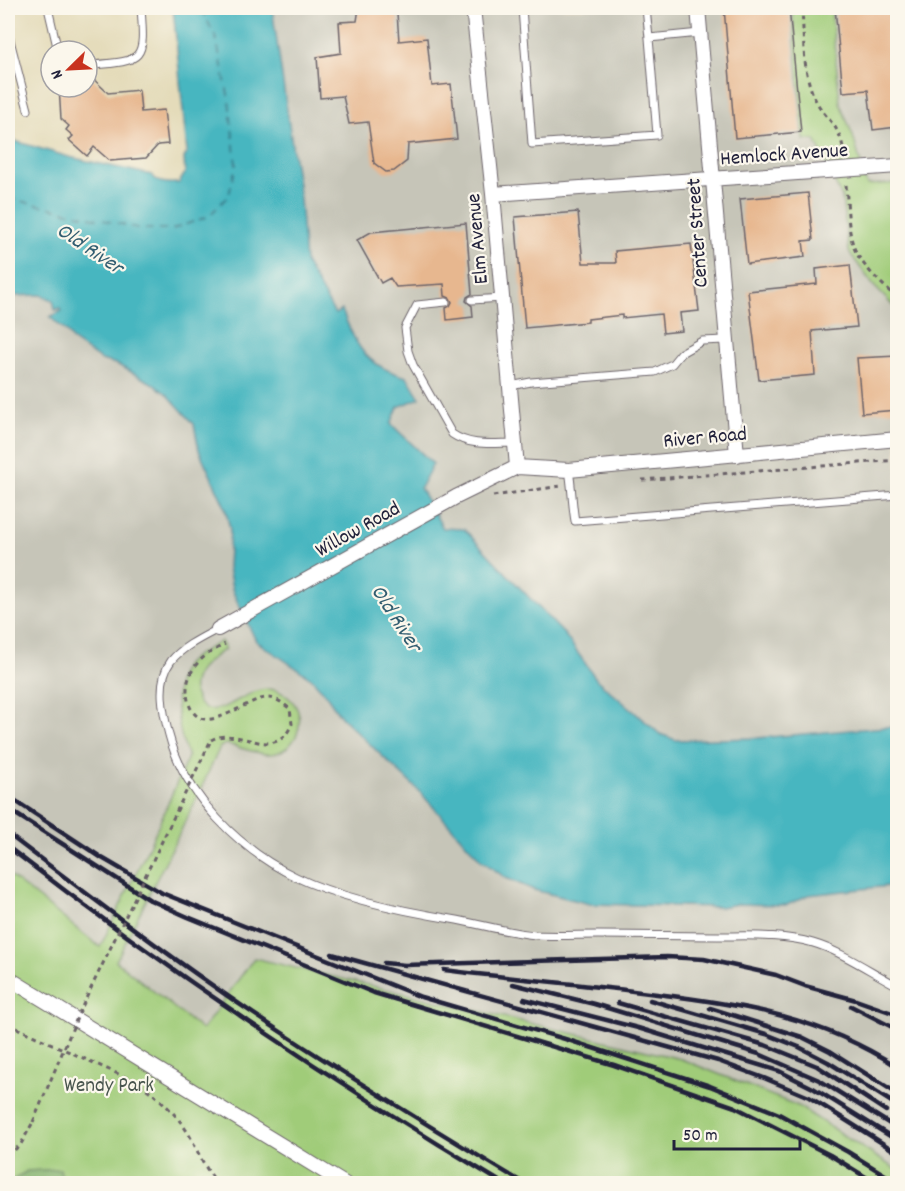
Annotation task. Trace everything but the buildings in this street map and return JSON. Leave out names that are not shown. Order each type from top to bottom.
[{"type":"street","name":"Elm Avenue","points":[[473,8],[493,194],[517,467]]},
{"type":"street","name":"Center Street","points":[[698,8],[736,454]]},
{"type":"street","name":"Hemlock Avenue","points":[[493,194],[897,166]]},
{"type":"street","name":"River Road","points":[[517,467],[569,470],[897,439]]},
{"type":"street","name":"Willow Road","points":[[218,628],[456,497],[517,467]]},
{"type":"street","points":[[8,978],[345,1184]]},
{"type":"lane","points":[[48,8],[55,39]]},
{"type":"lane","points":[[99,65],[125,63],[137,56],[142,48],[141,8]]},
{"type":"lane","points":[[522,8],[532,144],[657,135],[646,8]]},
{"type":"lane","points":[[8,32],[9,44],[28,110]]},
{"type":"lane","points":[[649,38],[700,33]]},
{"type":"lane","points":[[472,300],[502,298]]},
{"type":"lane","points":[[446,302],[417,305],[405,328],[412,365],[452,434],[473,444],[515,443]]},
{"type":"lane","points":[[510,386],[531,382],[655,372],[672,364],[681,353],[702,341],[725,340]]},
{"type":"lane","points":[[569,470],[575,521],[897,495]]},
{"type":"lane","points":[[218,628],[172,659],[167,668],[162,695],[169,737],[178,762],[207,806],[251,848],[297,878],[401,909],[535,935],[770,936],[813,943],[897,986]]},
{"type":"path","points":[[802,8],[811,87],[819,105],[840,133],[845,160]]},
{"type":"path","points":[[845,177],[855,249],[871,272],[897,300]]},
{"type":"path","points":[[631,481],[897,460]]},
{"type":"path","points":[[490,497],[571,485]]},
{"type":"path","points":[[8,1155],[21,1144],[33,1122],[79,1013],[211,740],[218,735],[227,735],[255,742],[276,743],[284,738],[292,724],[290,709],[277,700],[265,698],[215,719],[201,718],[194,713],[187,695],[188,679],[201,658],[223,645]]},
{"type":"path","points":[[8,1023],[151,1091],[180,1122],[218,1184]]},
{"type":"shaded area","points":[[8,8],[173,8],[187,154],[184,158],[185,173],[179,183],[164,183],[8,139]]},
{"type":"shaded area","points":[[272,8],[897,8],[897,726],[757,738],[676,740],[660,734],[597,680],[565,635],[464,529],[443,528],[420,488],[433,464],[391,424],[398,407],[419,398],[407,377],[385,371],[366,355],[353,339],[342,311],[336,314],[305,262],[300,199]]},
{"type":"shaded area","points":[[41,295],[53,300],[56,310],[60,308],[62,311],[51,318],[68,333],[73,341],[101,360],[116,364],[150,382],[167,394],[194,424],[199,450],[225,507],[230,529],[228,568],[233,592],[256,641],[311,678],[341,717],[418,790],[481,860],[506,878],[534,890],[590,904],[720,907],[738,904],[787,905],[808,895],[897,885],[897,1170],[798,1106],[203,1030],[8,874],[8,296]]},
{"type":"green space","points":[[792,8],[831,8],[840,103],[853,136],[867,185],[897,183],[897,310],[873,285],[849,252],[842,198],[815,140],[804,140]]},
{"type":"green space","name":"Wendy Park","points":[[221,641],[225,649],[206,664],[196,677],[194,692],[199,703],[207,709],[217,709],[257,691],[267,689],[278,691],[296,706],[299,715],[297,733],[293,742],[277,753],[267,754],[226,744],[220,747],[116,961],[202,1030],[254,958],[681,1059],[798,1106],[897,1170],[897,1183],[8,1183],[8,874],[100,947],[153,838],[188,757],[177,713],[179,678],[190,660]]},
{"type":"green space","points":[[60,1169],[63,1183],[8,1183],[27,1171]]},
{"type":"water","points":[[173,8],[272,8],[300,199],[305,262],[335,314],[342,310],[352,335],[364,353],[382,367],[407,377],[420,398],[398,407],[391,424],[433,464],[420,488],[443,528],[464,529],[565,635],[597,680],[660,734],[676,740],[757,738],[897,726],[897,885],[808,895],[787,905],[738,904],[720,907],[590,904],[534,890],[506,878],[481,860],[418,790],[341,717],[311,678],[256,641],[233,592],[228,568],[230,529],[225,507],[199,450],[194,424],[167,394],[150,382],[116,364],[101,360],[73,341],[68,333],[50,317],[62,311],[60,308],[55,310],[53,300],[41,295],[8,296],[8,228],[15,226],[8,198],[8,139],[69,157],[152,175],[164,183],[179,183],[185,173],[184,158],[187,153]]},
{"type":"waterway","name":"Old River","points":[[8,220],[53,222]]},
{"type":"ferry route","points":[[8,198],[142,229],[173,229],[209,216],[229,195],[236,165],[229,99],[216,38],[201,8]]},
{"type":"railway","points":[[8,796],[102,858],[162,893],[421,997],[565,1039],[710,1086],[779,1114],[898,1183]]},
{"type":"railway","points":[[8,809],[150,900],[188,917],[374,993],[614,1065],[735,1107],[830,1155],[877,1184]]},
{"type":"railway","points":[[8,834],[97,902],[251,1012],[352,1078],[525,1184]]},
{"type":"railway","points":[[8,847],[189,981],[313,1065],[504,1184]]},
{"type":"railway","points":[[332,954],[718,1061],[809,1097],[898,1153]]},
{"type":"railway","points":[[384,963],[405,965],[667,957],[704,959],[776,975],[898,1015]]},
{"type":"railway","points":[[444,970],[630,990],[752,1009],[782,1016],[840,1036],[898,1067]]},
{"type":"railway","points":[[513,984],[594,1004],[759,1054],[819,1080],[898,1129]]},
{"type":"railway","points":[[524,999],[638,1028],[779,1071],[813,1088],[898,1141]]},
{"type":"railway","points":[[650,1000],[766,1034],[799,1047],[828,1062],[898,1106]]},
{"type":"railway","points":[[618,1003],[765,1045],[817,1066],[886,1111]]},
{"type":"railway","points":[[851,1006],[898,1030]]},
{"type":"railway","points":[[710,1008],[802,1037],[830,1051],[898,1094]]}]
